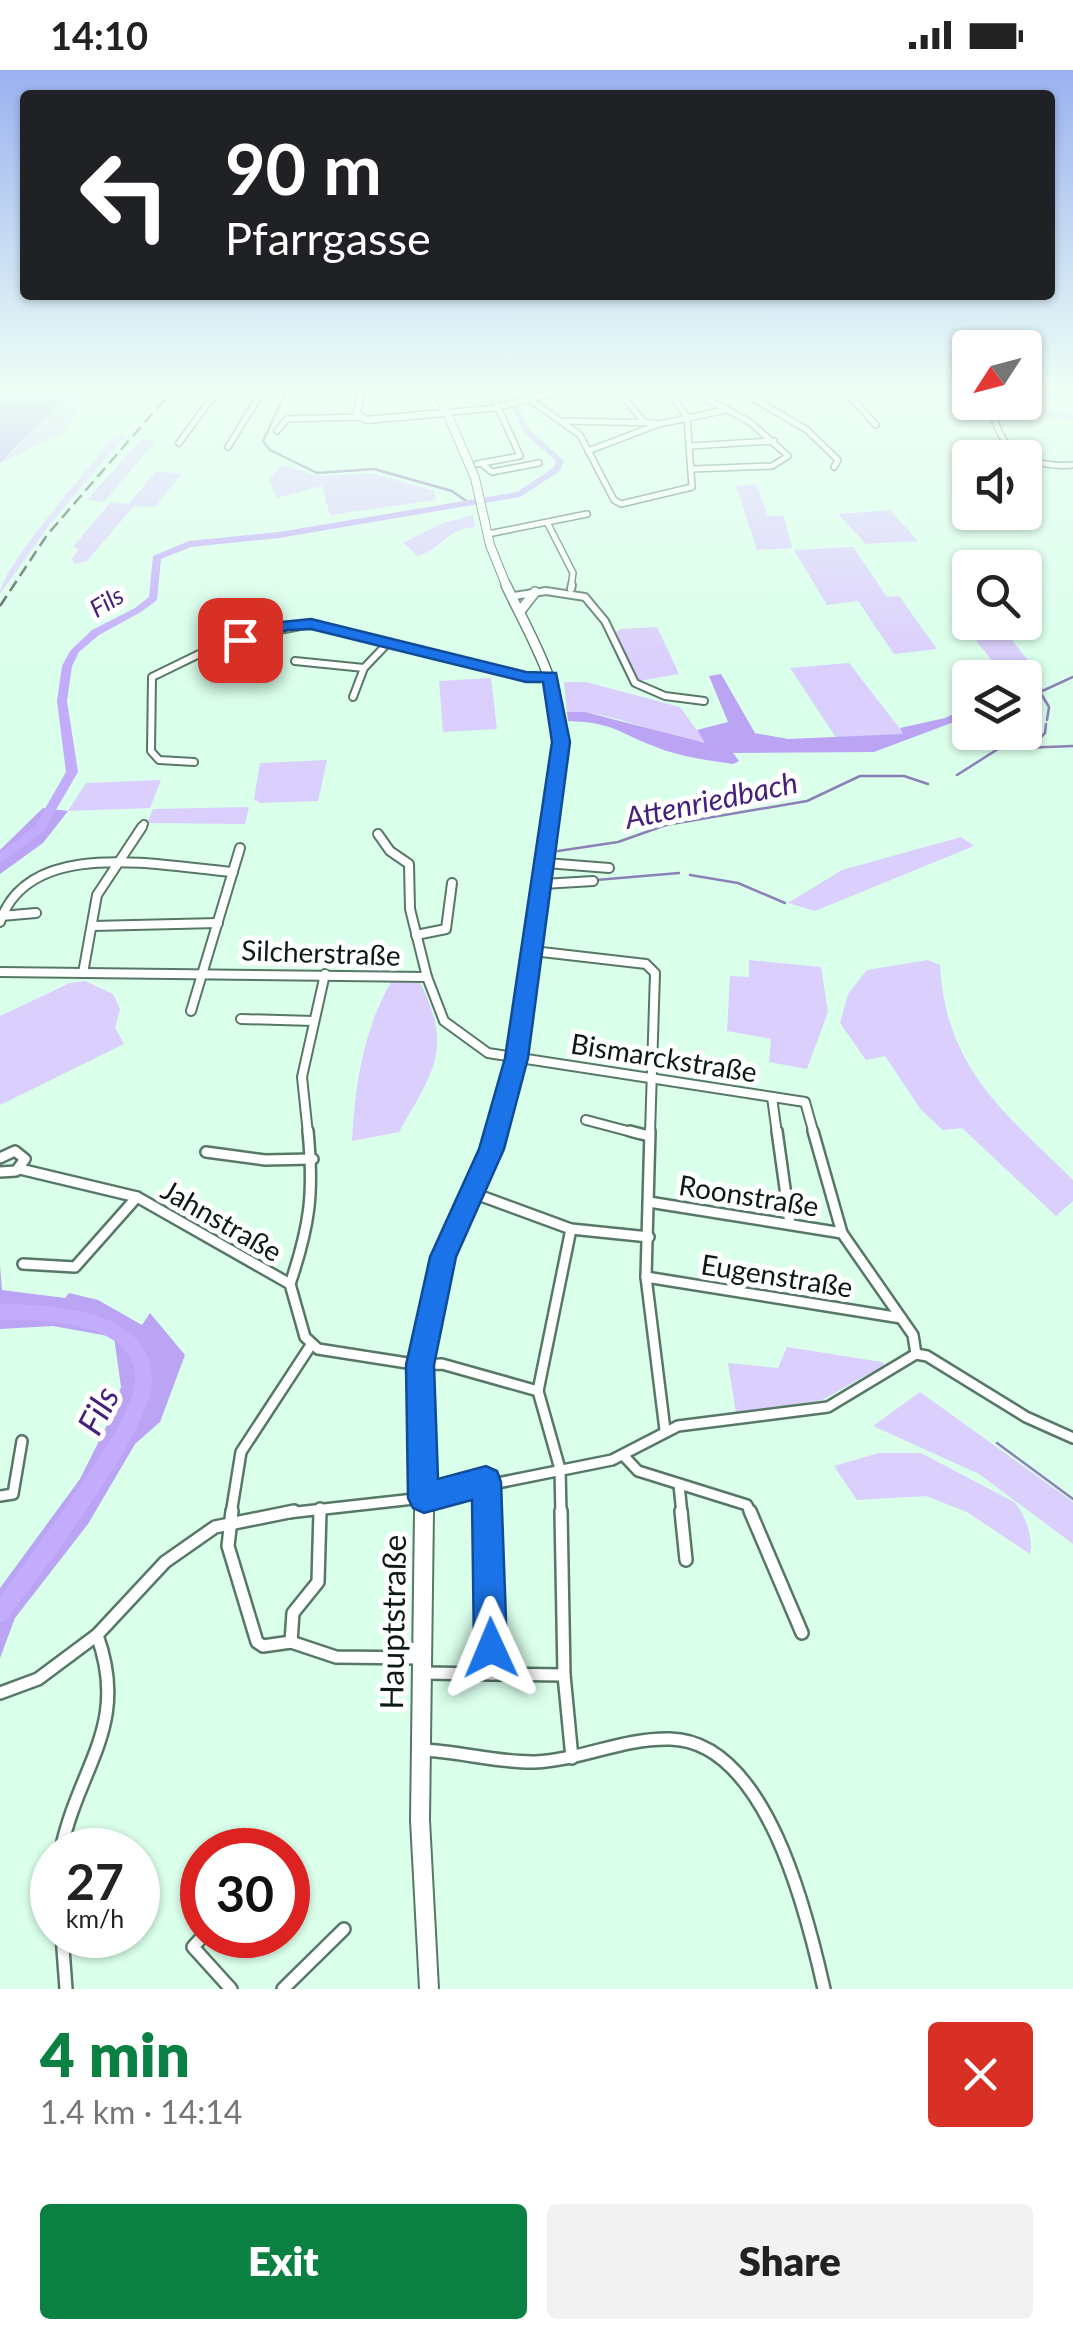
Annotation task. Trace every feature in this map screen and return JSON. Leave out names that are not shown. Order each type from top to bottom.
[{"type":"main road","name":"Hauptstraße","points":[[429,1989],[420,1885],[424,1498],[420,1365],[443,1257],[491,1149],[516,1058],[546,863],[561,732],[550,677],[488,534],[474,482]]},
{"type":"main road","points":[[521,610],[535,592]]},
{"type":"street","points":[[604,482],[614,500],[621,504],[692,487],[692,482]]},
{"type":"street","points":[[488,534],[587,514]]},
{"type":"street","points":[[548,524],[573,573],[571,590]]},
{"type":"street","points":[[514,596],[571,590],[600,610],[635,684],[665,696],[704,701]]},
{"type":"street","points":[[194,762],[159,760],[151,751],[150,682],[157,672],[209,649],[297,624],[526,677],[550,677]]},
{"type":"street","points":[[353,697],[364,668],[386,644]]},
{"type":"street","points":[[295,661],[364,668]]},
{"type":"street","points":[[84,972],[97,896],[144,824]]},
{"type":"street","points":[[378,834],[390,851],[409,864],[416,935],[427,978]]},
{"type":"street","points":[[190,1011],[206,970],[240,848]]},
{"type":"street","points":[[546,863],[609,868]]},
{"type":"street","points":[[0,919],[6,903],[51,868],[116,866],[234,872]]},
{"type":"street","points":[[543,884],[593,881]]},
{"type":"street","points":[[416,935],[446,929],[452,883]]},
{"type":"street","points":[[0,919],[36,913]]},
{"type":"street","points":[[92,926],[218,923]]},
{"type":"street","points":[[533,951],[646,964],[656,973],[646,1277],[665,1430]]},
{"type":"street","name":"Silcherstraße","points":[[0,972],[206,970],[427,978],[439,1012],[452,1028],[488,1053],[516,1058]]},
{"type":"street","points":[[290,1284],[309,1230],[314,1159],[302,1077],[325,974]]},
{"type":"street","points":[[241,1019],[314,1021]]},
{"type":"street","name":"Bismarckstraße","points":[[516,1058],[805,1102],[842,1233]]},
{"type":"street","points":[[772,1097],[790,1224]]},
{"type":"street","points":[[586,1120],[650,1136]]},
{"type":"street","name":"Jahnstraße","points":[[0,1158],[19,1152],[24,1158],[20,1169]]},
{"type":"street","points":[[206,1152],[265,1160],[314,1159]]},
{"type":"street","name":"Jahnstraße","points":[[0,1172],[20,1169],[136,1197],[290,1284],[311,1345]]},
{"type":"street","points":[[473,1193],[571,1229],[648,1237]]},
{"type":"street","points":[[24,1264],[74,1267],[136,1197]]},
{"type":"street","name":"Roonstraße","points":[[649,1202],[842,1233]]},
{"type":"street","points":[[571,1229],[538,1392],[560,1469],[564,1675],[572,1758]]},
{"type":"street","points":[[842,1233],[913,1335],[916,1354]]},
{"type":"street","name":"Eugenstraße","points":[[646,1277],[901,1318]]},
{"type":"street","points":[[538,1392],[442,1364],[420,1365],[311,1345],[240,1452],[228,1546],[253,1636],[263,1646],[292,1642],[302,1649],[492,1674],[564,1675]]},
{"type":"street","points":[[2,1693],[38,1679],[96,1635],[178,1550],[230,1524],[320,1508],[424,1498],[623,1455],[665,1430],[694,1422],[828,1407],[916,1354],[927,1356],[1026,1416],[1073,1438]]},
{"type":"street","points":[[0,1496],[13,1494],[22,1441]]},
{"type":"street","points":[[623,1455],[638,1471],[747,1506],[802,1633]]},
{"type":"street","points":[[486,1482],[492,1674]]},
{"type":"street","points":[[680,1485],[686,1560]]},
{"type":"street","points":[[292,1642],[292,1613],[318,1582],[320,1508]]},
{"type":"street","points":[[67,1828],[71,1808],[115,1700],[113,1674],[96,1635]]},
{"type":"street","points":[[419,1750],[532,1762],[572,1758],[634,1739],[699,1742],[726,1764],[758,1805],[788,1862],[824,1989]]},
{"type":"street","points":[[283,1989],[344,1930]]},
{"type":"street","points":[[64,1958],[66,1989]]},
{"type":"street","points":[[203,1958],[231,1989]]},
{"type":"shaded area","points":[[77,482],[86,482],[0,594],[15,563]]},
{"type":"shaded area","points":[[103,482],[121,482],[104,502],[87,500]]},
{"type":"shaded area","points":[[147,482],[176,482],[155,507],[134,506],[87,561],[74,564],[72,558],[79,549],[73,547],[111,502],[129,504]]},
{"type":"shaded area","points":[[270,482],[401,482],[434,491],[436,500],[330,515],[322,486],[277,498]]},
{"type":"shaded area","points":[[756,484],[768,516],[784,516],[792,548],[757,550],[736,486]]},
{"type":"shaded area","points":[[890,510],[918,541],[866,544],[838,514]]},
{"type":"shaded area","points":[[473,515],[475,527],[456,532],[426,553],[418,556],[403,543],[440,524]]},
{"type":"shaded area","points":[[853,547],[887,597],[899,596],[937,649],[894,654],[858,601],[827,605],[794,550]]},
{"type":"shaded area","points":[[657,627],[679,674],[639,681],[613,634],[621,629]]},
{"type":"shaded area","points":[[975,640],[1012,640],[1028,660],[992,660]]},
{"type":"shaded area","points":[[849,663],[904,734],[837,739],[790,668]]},
{"type":"shaded area","points":[[721,674],[755,733],[788,739],[903,734],[900,728],[952,715],[952,723],[874,752],[733,753],[739,761],[733,764],[675,753],[606,726],[568,721],[567,712],[585,712],[705,743],[697,730],[728,722],[709,676]]},
{"type":"shaded area","points":[[491,678],[497,729],[443,732],[439,681]]},
{"type":"shaded area","points":[[564,682],[586,682],[680,707],[706,743],[603,716],[567,712]]},
{"type":"shaded area","points":[[327,760],[318,801],[260,803],[254,799],[260,763]]},
{"type":"shaded area","points":[[161,780],[150,808],[68,811],[86,783]]},
{"type":"shaded area","points":[[249,807],[245,824],[147,823],[153,809]]},
{"type":"shaded area","points":[[43,808],[68,811],[43,843],[0,874],[0,850]]},
{"type":"shaded area","points":[[961,837],[974,846],[815,911],[788,903],[842,870]]},
{"type":"shaded area","points":[[749,960],[821,967],[828,1012],[807,1069],[769,1062],[771,1039],[727,1031],[730,976],[749,977]]},
{"type":"shaded area","points":[[928,960],[940,965],[954,1033],[983,1086],[1073,1180],[1073,1201],[1056,1216],[962,1128],[943,1130],[921,1110],[885,1056],[866,1060],[840,1023],[848,994],[867,970]]},
{"type":"shaded area","points":[[85,981],[113,994],[120,1009],[115,1028],[124,1044],[0,1105],[0,1016],[70,983]]},
{"type":"shaded area","points":[[391,982],[420,982],[436,1025],[435,1059],[399,1132],[352,1141],[362,1059]]},
{"type":"shaded area","points":[[0,1265],[2,1290],[65,1298],[69,1293],[98,1300],[142,1325],[150,1313],[185,1355],[160,1422],[135,1444],[88,1524],[15,1618],[0,1658],[0,1588],[80,1479],[121,1387],[114,1337],[53,1326],[0,1329]]},
{"type":"shaded area","points":[[787,1347],[885,1365],[822,1400],[736,1413],[728,1363],[778,1368]]},
{"type":"shaded area","points":[[920,1392],[1073,1502],[1073,1544],[979,1474],[873,1426]]},
{"type":"shaded area","points":[[879,1453],[921,1453],[1014,1502],[1028,1526],[1030,1554],[967,1512],[926,1496],[857,1500],[834,1466]]},
{"type":"waterway","points":[[419,482],[452,491],[469,503]]},
{"type":"waterway","name":"Fils","points":[[0,859],[39,829],[72,772],[62,701],[67,666],[87,638],[154,598],[156,558],[189,544],[279,535],[520,494],[538,482]]},
{"type":"waterway","points":[[1047,720],[1049,707],[1040,692],[1073,677]]},
{"type":"waterway","points":[[1042,736],[1046,724]]},
{"type":"waterway","points":[[957,775],[998,749],[1073,746]]},
{"type":"waterway","name":"Attenriedbach","points":[[558,851],[618,842],[666,825],[807,801],[860,776],[904,776],[928,784]]},
{"type":"waterway","points":[[596,880],[679,873]]},
{"type":"waterway","points":[[690,875],[738,883],[785,903]]},
{"type":"waterway","name":"Fils","points":[[0,1312],[65,1316],[110,1329],[128,1341],[140,1357],[144,1379],[139,1401],[107,1462],[0,1613]]},
{"type":"waterway","points":[[997,1443],[1073,1499]]},
{"type":"railway","points":[[0,606],[47,535],[93,482]]},
{"type":"route","points":[[240,640],[287,625],[311,624],[526,677],[550,677],[555,693],[561,742],[516,1058],[491,1149],[437,1276],[420,1365],[419,1449],[424,1498],[486,1482],[491,1648]]}]
